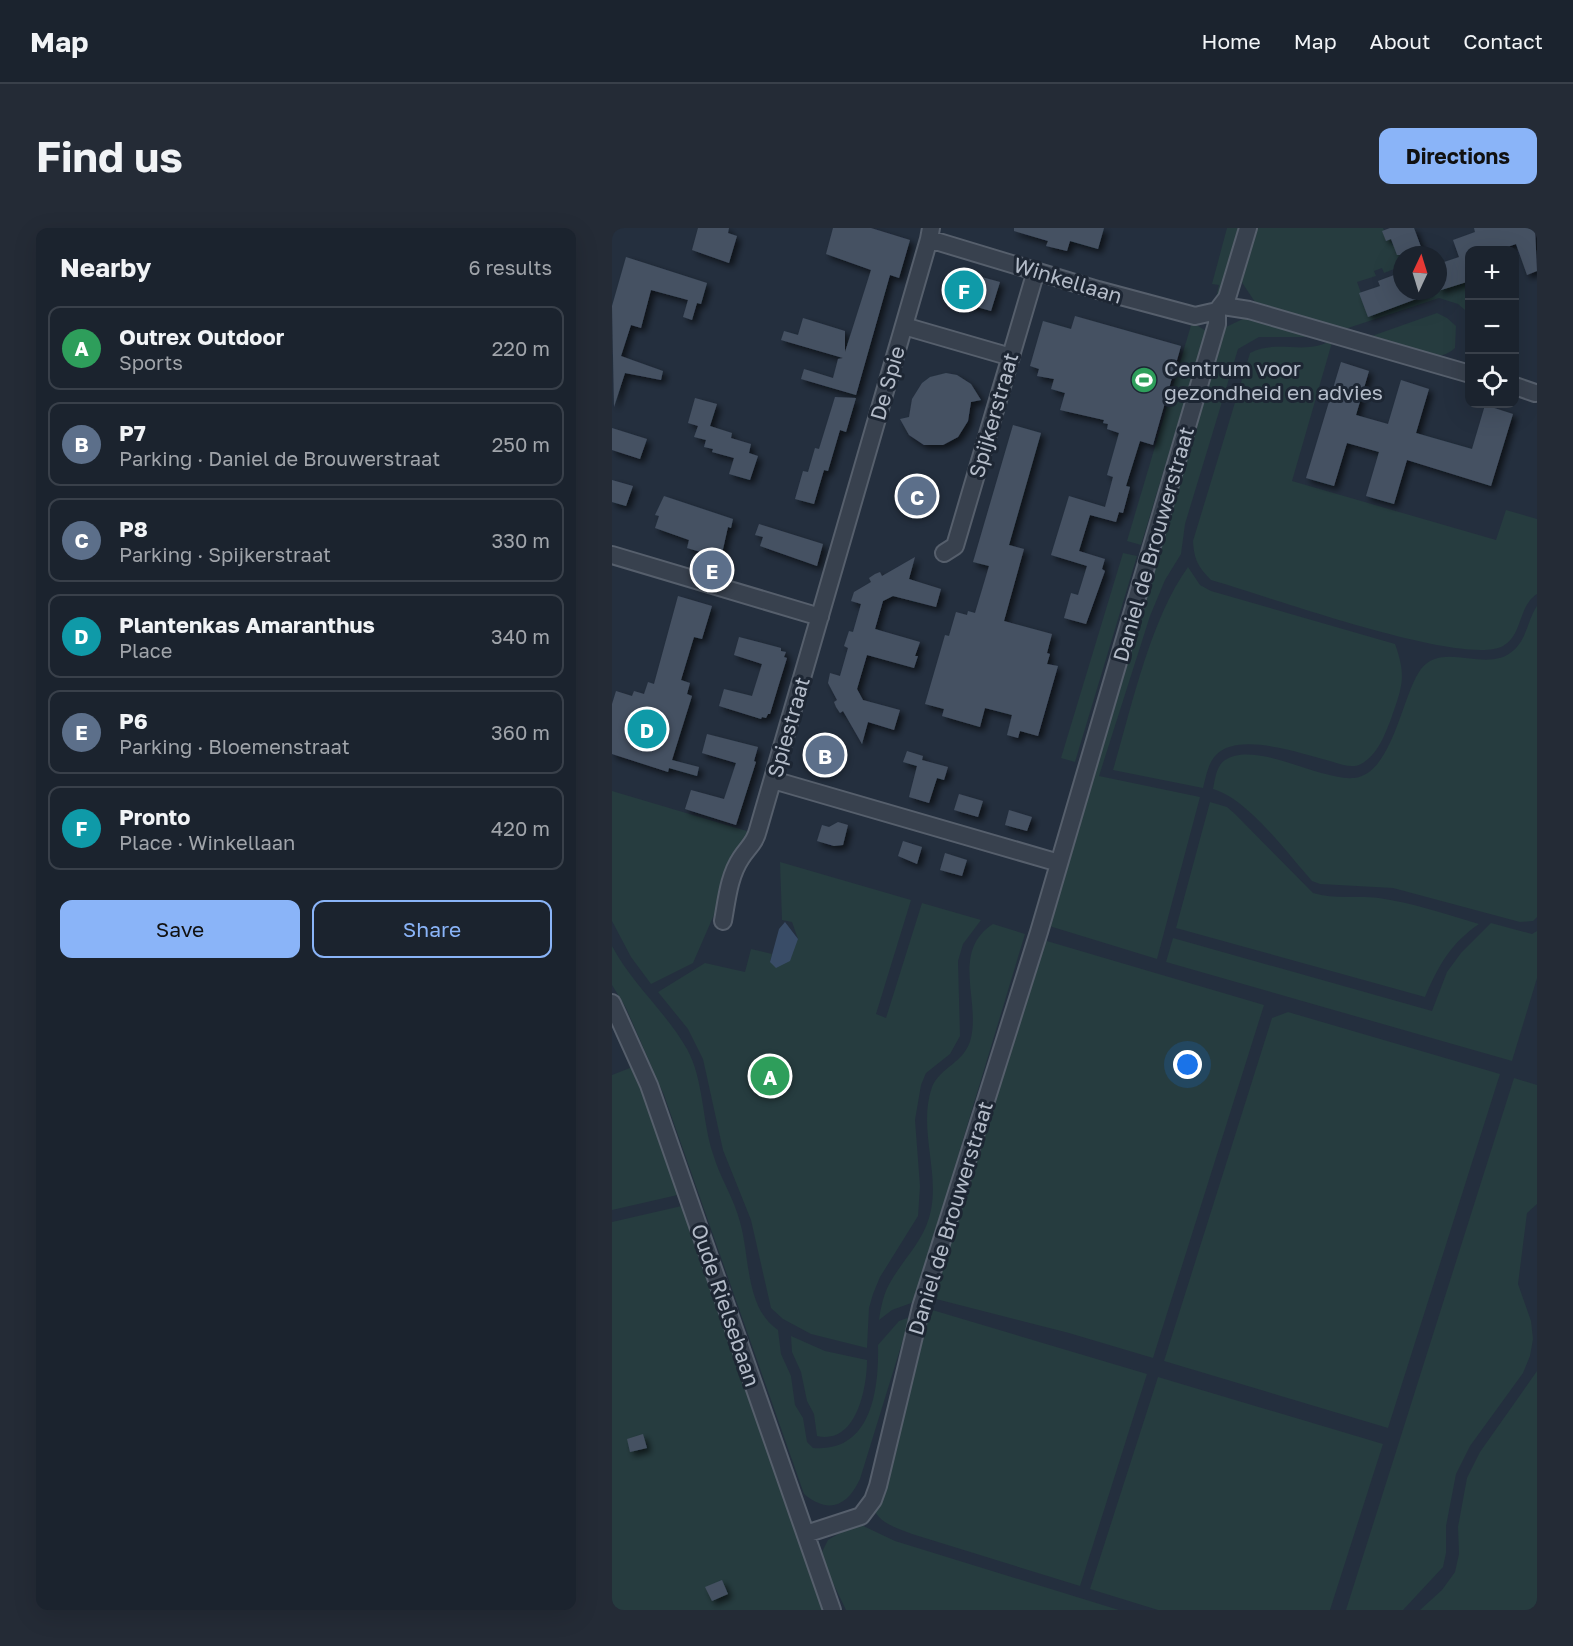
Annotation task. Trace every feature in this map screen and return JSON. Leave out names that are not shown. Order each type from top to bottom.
[{"type":"street","name":"Daniel de Brouwerstraat","points":[[806,1534],[861,1516],[873,1500],[921,1306],[1059,863],[1220,308],[1248,228]]},
{"type":"street","name":"Winkellaan","points":[[930,233],[1036,271],[1195,316],[1220,308],[1249,310],[1465,373]]},
{"type":"street","name":"De Spie","points":[[846,528],[930,233]]},
{"type":"street","name":"Spijkerstraat","points":[[944,552],[955,546],[1036,271]]},
{"type":"street","points":[[904,326],[1011,357]]},
{"type":"street","points":[[1519,388],[1535,393]]},
{"type":"street","name":"Spiestraat","points":[[723,921],[732,875],[741,857],[755,843],[846,528]]},
{"type":"street","points":[[612,555],[820,617]]},
{"type":"street","points":[[773,780],[1059,863]]},
{"type":"street","name":"Oude Rielsebaan","points":[[612,1003],[649,1085],[832,1610]]},
{"type":"green space","points":[[1227,228],[1243,228],[1223,297],[1215,302],[1219,285],[1212,284]]},
{"type":"green space","points":[[1255,228],[1383,228],[1385,233],[1390,232],[1396,246],[1393,246],[1393,270],[1384,273],[1382,268],[1374,271],[1376,276],[1357,282],[1367,309],[1393,300],[1433,300],[1345,329],[1255,302],[1239,278]]},
{"type":"green space","points":[[1465,273],[1465,310],[1458,304],[1445,300],[1447,280]]},
{"type":"green space","points":[[1437,313],[1456,326],[1455,348],[1446,354],[1424,356],[1413,354],[1369,337]]},
{"type":"green space","points":[[1247,317],[1316,334],[1310,337],[1259,337],[1238,349],[1185,524],[1181,554],[1165,580],[1150,616],[1099,776],[1200,797],[1157,959],[1046,925],[1222,337],[1226,327]]},
{"type":"green space","points":[[1192,322],[1206,331],[1141,545],[1127,541]]},
{"type":"green space","points":[[1333,339],[1292,481],[1496,540],[1506,510],[1537,519],[1537,594],[1526,606],[1514,635],[1503,646],[1481,650],[1448,647],[1407,638],[1315,613],[1211,580],[1200,567],[1194,553],[1193,541],[1250,353],[1271,347],[1313,347]]},
{"type":"green space","points":[[1123,553],[1137,556],[1075,762],[1061,758]]},
{"type":"green space","points":[[1188,567],[1200,585],[1211,591],[1395,644],[1401,665],[1402,682],[1386,731],[1380,744],[1367,760],[1350,766],[1272,746],[1240,745],[1226,748],[1213,758],[1203,788],[1113,770],[1143,664],[1163,612]]},
{"type":"green space","points":[[1537,606],[1537,917],[1533,921],[1520,922],[1393,888],[1320,884],[1312,881],[1253,815],[1240,804],[1213,789],[1220,766],[1225,760],[1238,755],[1270,758],[1340,777],[1354,778],[1367,773],[1378,763],[1387,748],[1421,669],[1430,661],[1441,657],[1491,659],[1503,657],[1518,645]]},
{"type":"green space","points":[[612,791],[750,832],[693,963],[651,984],[631,957],[612,921]]},
{"type":"green space","points":[[1210,802],[1227,807],[1235,814],[1313,893],[1392,900],[1479,924],[1469,931],[1446,956],[1425,997],[1176,928]]},
{"type":"green space","points":[[780,862],[911,900],[876,1014],[886,1018],[922,903],[981,920],[963,944],[958,961],[960,1036],[950,1054],[926,1073],[921,1085],[915,1120],[920,1186],[918,1216],[880,1277],[873,1294],[869,1308],[867,1348],[811,1334],[783,1319],[771,1308],[751,1220],[723,1150],[703,1059],[688,1029],[658,992],[705,963],[745,972],[751,949],[772,954],[770,962],[798,939],[792,922],[782,920]]},
{"type":"green space","points":[[1491,923],[1532,934],[1537,931],[1537,978],[1512,1061],[1166,962],[1173,938],[1432,1011],[1447,972],[1461,953]]},
{"type":"green space","points":[[993,924],[1025,934],[914,1302],[892,1310],[879,1320],[883,1299],[889,1285],[917,1243],[929,1218],[933,1186],[927,1120],[928,1103],[936,1080],[964,1053],[971,1038],[973,1023],[970,962],[973,948],[980,935]]},
{"type":"green space","points":[[1040,939],[1264,1005],[1153,1358],[1069,1333],[932,1298]]},
{"type":"green space","points":[[612,946],[629,973],[679,1036],[693,1061],[709,1141],[740,1222],[754,1295],[767,1320],[778,1330],[781,1354],[791,1376],[795,1405],[803,1418],[807,1442],[813,1448],[833,1447],[848,1440],[860,1429],[868,1415],[877,1380],[878,1345],[899,1321],[910,1317],[860,1479],[849,1496],[836,1504],[821,1504],[804,1494],[664,1095],[626,1008],[612,985]]},
{"type":"green space","points":[[1288,1012],[1500,1074],[1388,1428],[1164,1361],[1272,1018]]},
{"type":"green space","points":[[635,1066],[682,1194],[612,1210],[612,1075]]},
{"type":"green space","points":[[1514,1078],[1537,1085],[1537,1204],[1527,1213],[1518,1284],[1531,1321],[1533,1339],[1530,1356],[1523,1373],[1470,1446],[1456,1474],[1446,1526],[1446,1553],[1443,1567],[1403,1610],[1346,1610]]},
{"type":"green space","points":[[686,1205],[827,1610],[612,1610],[612,1222]]},
{"type":"green space","points":[[929,1309],[1147,1374],[1080,1586],[912,1534],[881,1519],[874,1510]]},
{"type":"green space","points":[[791,1336],[825,1351],[867,1360],[862,1398],[850,1423],[842,1432],[831,1436],[817,1436],[814,1414],[807,1401],[801,1372],[792,1352]]},
{"type":"green space","points":[[1537,1371],[1537,1610],[1420,1610],[1442,1590],[1455,1572],[1459,1554],[1458,1527],[1467,1478],[1480,1452]]},
{"type":"green space","points":[[1158,1377],[1383,1444],[1330,1610],[1158,1610],[1090,1589]]},
{"type":"green space","points":[[857,1523],[895,1541],[1119,1610],[846,1610],[820,1556],[828,1540]]},
{"type":"water","points":[[785,922],[798,939],[790,961],[776,968],[770,962],[779,929]]},
{"type":"building","points":[[698,228],[729,228],[728,233],[737,236],[729,263],[692,250]]},
{"type":"building","points":[[833,228],[871,228],[910,240],[899,278],[890,275],[856,395],[801,379],[804,369],[833,378],[838,359],[843,358],[781,340],[784,331],[798,335],[803,318],[845,331],[845,352],[871,270],[826,254]]},
{"type":"building","points":[[1014,228],[1104,228],[1098,249],[1070,241],[1067,251],[1046,246],[1048,241],[1014,231]]},
{"type":"building","points":[[1390,228],[1414,228],[1421,246],[1394,246],[1391,239],[1386,241],[1382,231]]},
{"type":"building","points":[[1474,228],[1535,228],[1537,271],[1527,275],[1519,246],[1516,244],[1465,246],[1465,283],[1447,288],[1447,261],[1459,257],[1453,240],[1475,232]]},
{"type":"building","points":[[626,257],[707,283],[701,304],[697,303],[692,320],[683,317],[688,300],[651,290],[641,328],[631,325],[621,356],[663,371],[661,380],[625,373],[614,407],[612,306]]},
{"type":"building","points":[[956,270],[1000,282],[991,311],[948,299]]},
{"type":"building","points":[[1393,275],[1393,300],[1414,300],[1368,317],[1359,293],[1380,286],[1378,281]]},
{"type":"building","name":"Centrum voor gezondheid en advies","points":[[1075,316],[1181,346],[1153,445],[1140,441],[1126,486],[1130,487],[1123,513],[1119,512],[1116,522],[1090,515],[1079,551],[1105,559],[1102,569],[1105,571],[1086,624],[1064,618],[1071,593],[1078,595],[1087,566],[1051,555],[1069,496],[1105,507],[1113,477],[1107,475],[1119,433],[1107,429],[1108,424],[1103,423],[1104,420],[1060,410],[1065,393],[1051,389],[1054,379],[1037,376],[1039,369],[1030,366],[1043,321],[1071,329]]},
{"type":"building","points":[[1341,362],[1369,371],[1356,415],[1388,424],[1401,380],[1429,389],[1416,433],[1472,449],[1484,408],[1494,408],[1513,414],[1491,486],[1407,460],[1394,504],[1366,496],[1379,452],[1347,443],[1334,486],[1306,478]]},
{"type":"building","points":[[946,373],[957,375],[971,384],[981,400],[971,402],[968,421],[958,437],[943,445],[924,445],[909,435],[900,419],[909,417],[912,399],[922,383],[930,377]]},
{"type":"building","points":[[835,397],[856,398],[846,432],[840,430],[828,471],[824,470],[814,504],[795,499],[803,471],[808,472],[815,448],[819,449]]},
{"type":"building","points":[[695,398],[717,404],[710,426],[732,433],[731,438],[751,444],[749,453],[758,456],[750,480],[729,474],[734,458],[712,452],[713,449],[704,447],[706,440],[694,437],[698,426],[688,423]]},
{"type":"building","points":[[1013,425],[1041,433],[1009,545],[1024,549],[1004,621],[1052,634],[1047,653],[1050,654],[1047,664],[1058,666],[1038,736],[1020,731],[1018,738],[1007,735],[1012,715],[985,708],[980,727],[942,716],[944,709],[925,704],[945,635],[949,636],[956,612],[967,615],[968,611],[975,613],[989,566],[973,562]]},
{"type":"building","points":[[612,428],[647,439],[640,459],[612,450]]},
{"type":"building","points":[[612,480],[633,486],[626,506],[612,502]]},
{"type":"building","points":[[664,496],[733,519],[731,528],[728,527],[721,558],[687,548],[689,540],[655,528],[659,516],[655,515]]},
{"type":"building","points":[[759,524],[823,544],[817,566],[760,546],[763,537],[755,535]]},
{"type":"building","points":[[915,557],[909,579],[941,589],[936,607],[893,596],[883,601],[875,629],[920,642],[915,656],[918,656],[914,668],[867,655],[857,689],[863,700],[900,710],[894,730],[868,722],[862,744],[843,711],[840,713],[836,707],[834,702],[837,700],[828,683],[830,673],[840,676],[848,648],[844,646],[849,631],[853,632],[861,604],[851,601],[854,592],[871,582],[869,578],[875,574],[880,572],[882,576]]},
{"type":"building","points":[[678,596],[712,606],[702,639],[694,637],[681,680],[690,683],[687,694],[692,696],[672,760],[699,767],[697,776],[669,768],[668,772],[612,754],[612,704],[616,691],[632,696],[634,691],[644,694],[648,682],[654,684]]},
{"type":"building","points":[[739,637],[781,648],[781,651],[786,652],[784,657],[787,658],[770,714],[766,718],[761,719],[719,706],[724,689],[752,696],[762,664],[734,655]]},
{"type":"building","points":[[707,734],[758,747],[754,761],[756,762],[736,825],[685,809],[691,790],[724,799],[736,763],[702,753]]},
{"type":"building","points":[[907,751],[923,756],[922,760],[948,767],[944,780],[937,778],[929,803],[909,797],[917,766],[903,762]]},
{"type":"building","points":[[959,794],[983,801],[978,817],[954,810]]},
{"type":"building","points":[[1009,810],[1032,817],[1027,831],[1005,825]]},
{"type":"building","points":[[838,822],[848,825],[843,845],[834,846],[817,841],[822,825],[829,827]]},
{"type":"building","points":[[903,841],[922,847],[917,864],[898,856]]},
{"type":"building","points":[[945,853],[967,860],[962,876],[940,870]]},
{"type":"building","points":[[643,1434],[647,1448],[630,1452],[627,1439]]},
{"type":"building","points":[[722,1580],[728,1594],[712,1601],[705,1587]]},
{"type":"place","name":"Pronto","points":[[964,290]]},
{"type":"place","name":"Centrum voor gezondheid en advies","points":[[1144,380]]},
{"type":"place","name":"P8","points":[[917,496]]},
{"type":"place","name":"P6","points":[[712,570]]},
{"type":"place","name":"Plantenkas Amaranthus","points":[[647,729]]},
{"type":"place","name":"P7","points":[[825,755]]},
{"type":"place","name":"Outrex Outdoor","points":[[770,1076]]}]
